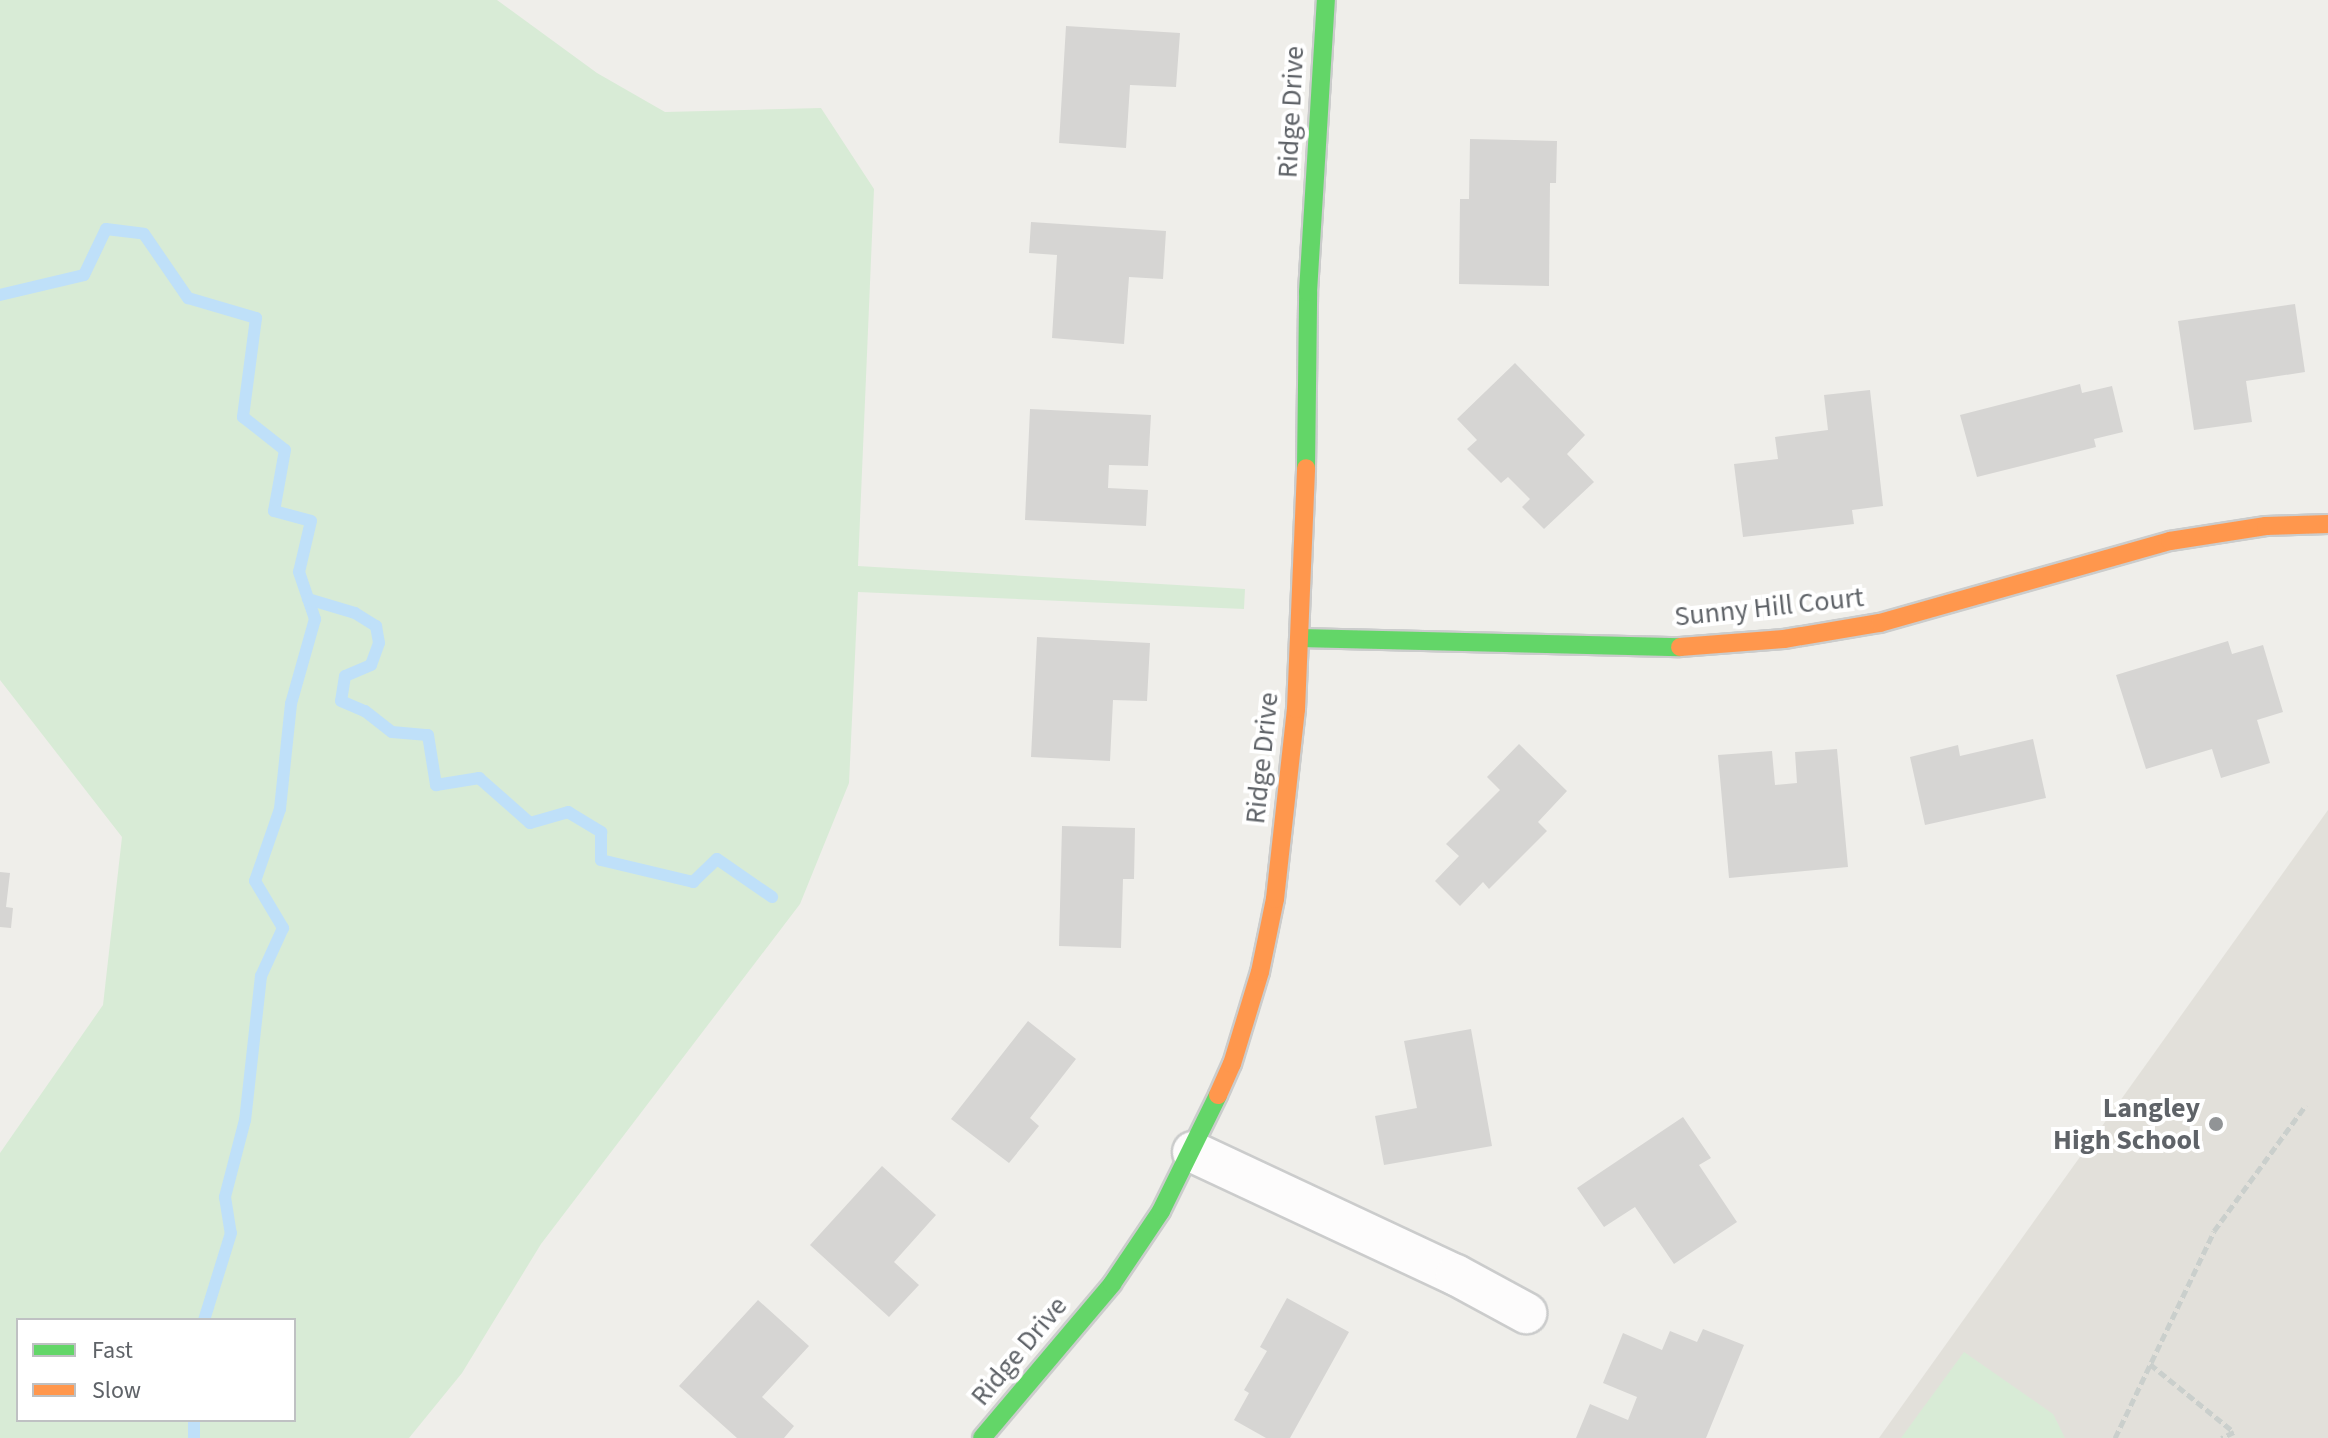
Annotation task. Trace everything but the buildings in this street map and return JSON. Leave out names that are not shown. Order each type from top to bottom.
[{"type":"street","name":"Ridge Drive","points":[[982,1438],[1112,1284],[1161,1211],[1193,1152],[1232,1064],[1260,972],[1275,899],[1296,709],[1308,292],[1326,0]]},
{"type":"street","name":"Sunny Hill Court","points":[[1300,638],[1681,647],[1784,639],[1880,623],[2170,541],[2266,526],[2328,524]]},
{"type":"street","points":[[1193,1152],[1456,1275],[1526,1313]]},
{"type":"path","points":[[2115,1438],[2214,1231],[2306,1105]]},
{"type":"path","points":[[2150,1364],[2240,1438]]},
{"type":"path","points":[[2221,1438],[2234,1432]]},
{"type":"shaded area","name":"Langley High School","points":[[2328,810],[2328,1438],[1879,1438]]},
{"type":"green space","points":[[0,0],[497,0],[597,73],[665,112],[821,108],[874,189],[858,566],[1245,589],[1244,609],[858,592],[849,783],[800,904],[541,1244],[462,1373],[409,1438],[0,1438],[0,1153],[103,1005],[122,837],[0,680]]},
{"type":"green space","points":[[1964,1352],[2053,1414],[2065,1438],[1901,1438]]},
{"type":"waterway","points":[[0,295],[84,275],[106,229],[144,234],[188,298],[256,318],[243,417],[285,450],[274,511],[311,521],[299,572],[315,619],[291,704],[280,809],[255,881],[283,928],[261,976],[245,1120],[225,1197],[231,1233],[205,1318]]},
{"type":"waterway","points":[[308,599],[355,613],[376,626],[379,643],[371,665],[345,676],[341,701],[365,711],[392,732],[428,735],[436,785],[479,778],[530,823],[568,812],[601,832],[601,860],[693,882],[717,859],[772,897]]},
{"type":"waterway","points":[[194,1422],[194,1438]]},
{"type":"traffic: fast","points":[[1306,468],[1308,292],[1326,0]]},
{"type":"traffic: fast","points":[[1300,638],[1680,647]]},
{"type":"traffic: fast","points":[[982,1438],[1112,1284],[1161,1211],[1218,1095]]},
{"type":"traffic: slow","points":[[1218,1095],[1232,1064],[1260,972],[1275,899],[1296,709],[1306,468]]},
{"type":"traffic: slow","points":[[1680,647],[1784,639],[1880,623],[2170,541],[2266,526],[2328,524]]},
{"type":"place","name":"Langley High School","points":[[2216,1124]]}]
